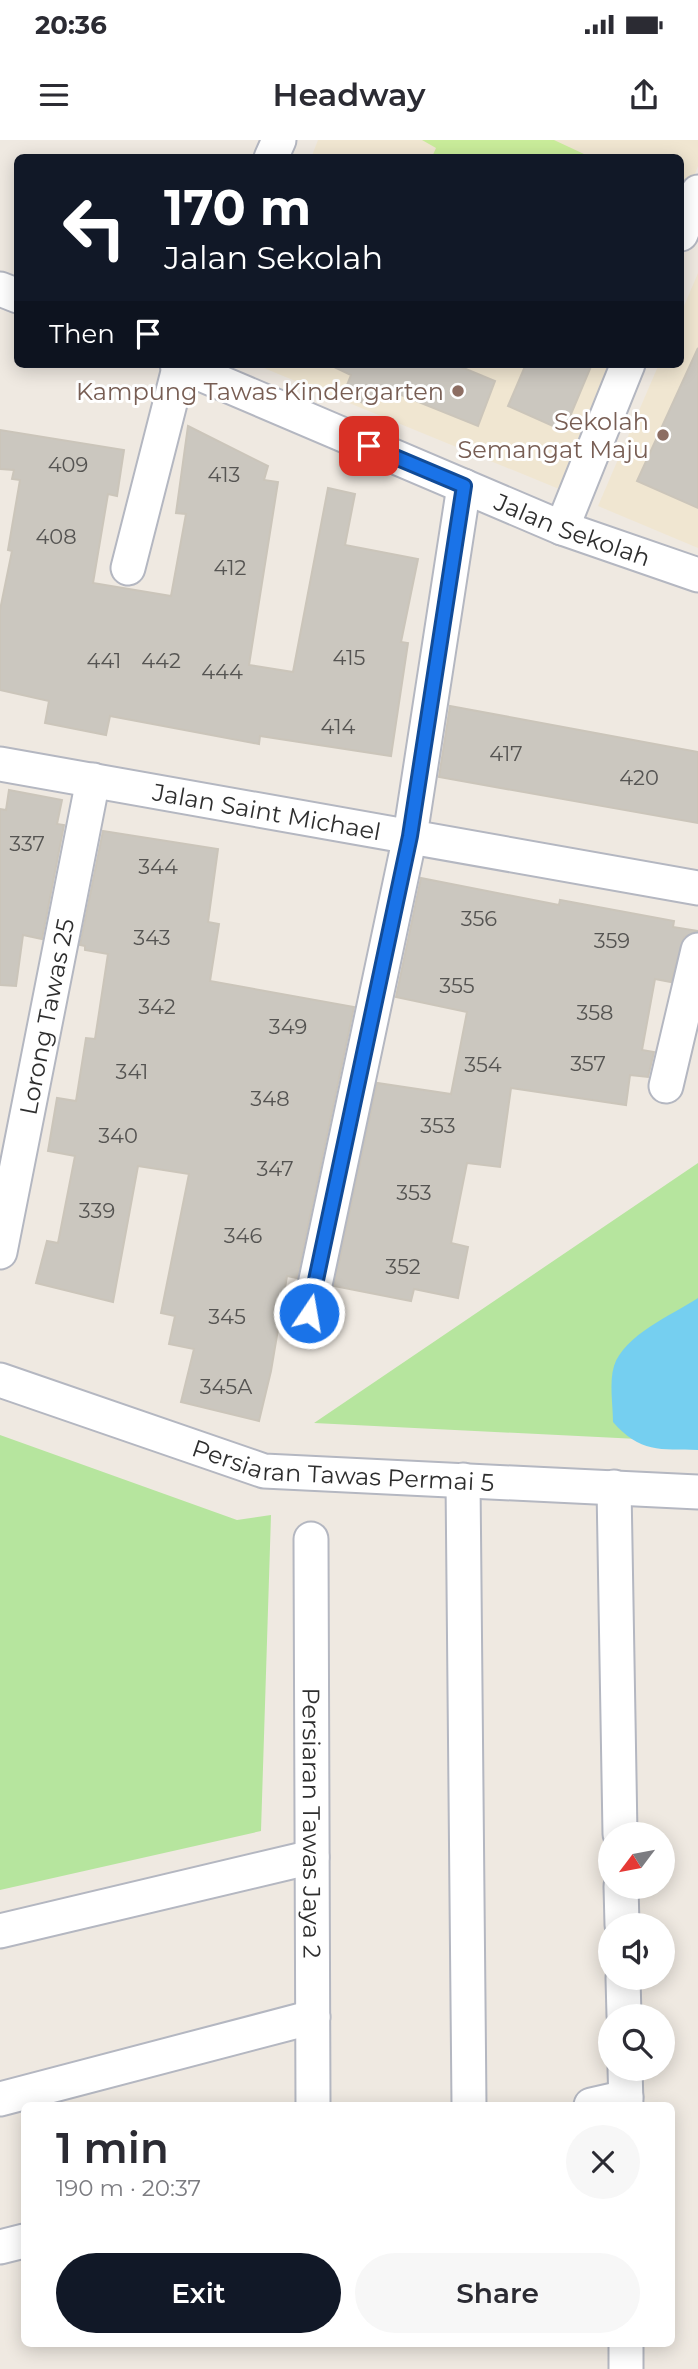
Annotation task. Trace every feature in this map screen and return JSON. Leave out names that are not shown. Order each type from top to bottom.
[{"type":"street","points":[[684,227],[698,192]]},
{"type":"street","points":[[128,568],[178,368]]},
{"type":"street","name":"Jalan Sekolah","points":[[188,368],[562,528],[698,575]]},
{"type":"street","points":[[562,528],[626,368]]},
{"type":"street","points":[[309,1313],[410,836],[464,486]]},
{"type":"street","name":"Jalan Saint Michael","points":[[0,764],[698,888]]},
{"type":"street","name":"Lorong Tawas 25","points":[[0,1252],[93,780]]},
{"type":"street","points":[[666,1086],[698,950]]},
{"type":"street","name":"Persiaran Tawas Permai 5","points":[[0,1380],[264,1471],[698,1492]]},
{"type":"street","points":[[463,1480],[469,2102]]},
{"type":"street","points":[[614,1487],[620,1822]]},
{"type":"street","name":"Persiaran Tawas Jaya 2","points":[[311,1539],[313,2102]]},
{"type":"street","points":[[0,1931],[312,1857]]},
{"type":"street","points":[[0,2099],[313,2017]]},
{"type":"street","points":[[598,2102],[625,2090]]},
{"type":"street","points":[[0,2247],[21,2242]]},
{"type":"street","points":[[626,2347],[626,2369]]},
{"type":"shaded area","points":[[318,140],[698,140],[698,166],[684,201],[684,154],[313,154]]},
{"type":"shaded area","name":"Sekolah Semangat Maju","points":[[698,273],[698,548],[598,506],[657,368],[684,368],[684,306]]},
{"type":"shaded area","points":[[264,368],[615,368],[564,491]]},
{"type":"green space","points":[[422,140],[554,140],[584,154],[433,154],[436,148]]},
{"type":"green space","points":[[698,1163],[698,1442],[314,1423]]},
{"type":"green space","points":[[0,1435],[237,1520],[271,1515],[261,1831],[0,1890]]},
{"type":"water","points":[[698,1298],[698,1450],[662,1449],[642,1444],[613,1422],[611,1386],[614,1366],[619,1355],[638,1335]]},
{"type":"building","points":[[698,348],[698,508],[637,481]]},
{"type":"building","points":[[336,368],[464,368],[495,381],[478,426],[379,386],[371,406],[343,395],[351,375]]},
{"type":"building","points":[[524,368],[590,368],[564,431],[508,406]]},
{"type":"building","points":[[188,426],[268,466],[264,480],[278,482],[249,665],[293,672],[328,488],[355,494],[345,545],[418,559],[401,642],[408,643],[391,756],[260,736],[259,744],[110,716],[106,735],[45,723],[49,701],[0,690],[0,610],[12,551],[8,550],[20,480],[12,479],[14,470],[0,469],[0,430],[124,450],[117,496],[108,494],[93,583],[171,596],[186,514],[176,513]]},
{"type":"building","points":[[450,706],[698,752],[698,823],[439,777]]},
{"type":"building","points":[[9,790],[62,800],[57,824],[64,825],[42,939],[23,935],[16,986],[0,985],[0,809],[6,810]]},
{"type":"building","points":[[103,831],[218,849],[208,922],[219,924],[210,981],[354,1007],[297,1278],[287,1276],[271,1371],[259,1421],[181,1402],[194,1349],[169,1344],[175,1316],[161,1313],[189,1174],[138,1166],[113,1302],[36,1283],[47,1241],[58,1243],[75,1156],[48,1151],[57,1098],[76,1101],[86,1038],[95,1039],[108,954],[85,950],[85,946],[80,945]]},
{"type":"building","points":[[421,878],[559,905],[560,900],[674,921],[673,927],[698,931],[684,937],[671,982],[655,979],[642,1050],[654,1052],[648,1077],[630,1075],[626,1105],[511,1088],[500,1167],[467,1163],[451,1243],[468,1247],[458,1298],[414,1289],[411,1301],[334,1286],[377,1083],[451,1094],[467,1012],[396,997]]},
{"type":"place","name":"Kampung Tawas Kindergarten","points":[[458,391]]},
{"type":"place","name":"Sekolah Semangat Maju","points":[[663,435]]},
{"type":"route","points":[[309,1313],[410,836],[464,486],[369,446]]}]
